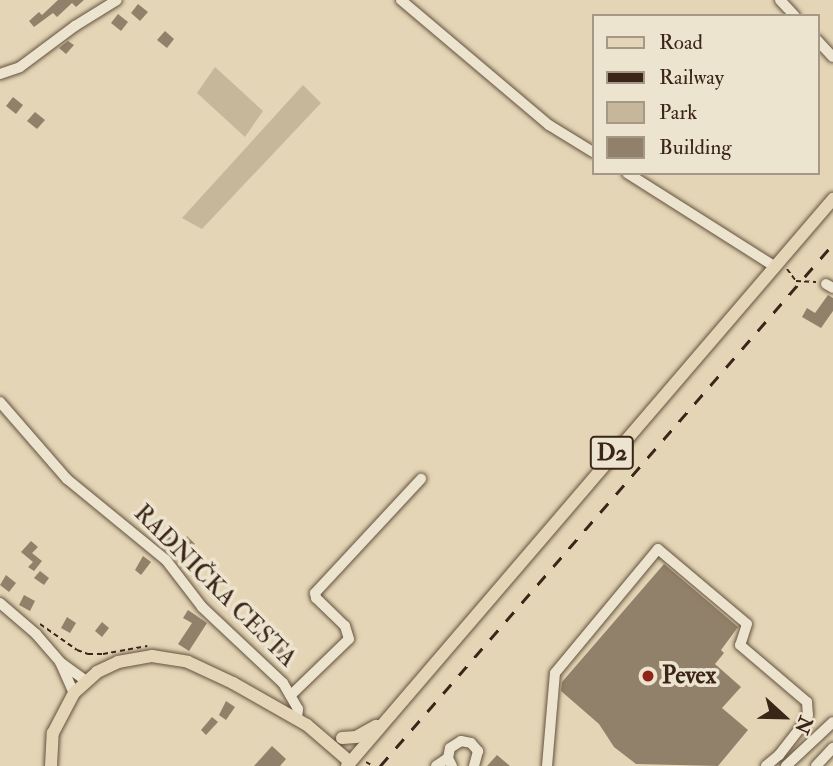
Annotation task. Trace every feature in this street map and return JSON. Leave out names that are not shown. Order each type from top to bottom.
[{"type":"main road","name":"D2","points":[[351,762],[833,199]]},
{"type":"main road","points":[[51,766],[53,733],[74,693],[86,681],[118,662],[152,656],[170,657],[209,671],[302,722],[342,737],[351,744],[351,762]]},
{"type":"main road","points":[[342,737],[362,735],[396,711]]},
{"type":"main road","points":[[302,722],[351,762]]},
{"type":"street","points":[[0,74],[20,67],[75,26],[117,0]]},
{"type":"street","points":[[401,0],[549,125],[592,151]]},
{"type":"street","points":[[780,0],[792,14]]},
{"type":"street","points":[[819,42],[833,57]]},
{"type":"street","points":[[630,175],[776,265]]},
{"type":"street","name":"RADNIČKA CESTA","points":[[0,402],[68,479],[166,560],[202,607],[292,694],[302,722]]},
{"type":"street","points":[[292,694],[349,639],[345,626],[316,598],[315,593],[421,478]]},
{"type":"street","points":[[547,766],[555,673],[659,549],[747,624],[740,645],[807,702],[804,723],[779,755],[766,766]]},
{"type":"street","points":[[0,603],[36,634],[60,662],[86,681]]},
{"type":"street","points":[[60,662],[74,693]]},
{"type":"street","points":[[786,766],[833,722]]},
{"type":"street","points":[[436,766],[450,762],[453,745],[466,741],[478,751],[474,766]]},
{"type":"street","points":[[816,766],[833,748]]},
{"type":"path","points":[[776,265],[789,271],[796,281],[829,286]]},
{"type":"green space","points":[[215,67],[263,111],[245,137],[197,93]]},
{"type":"green space","points":[[303,85],[321,103],[202,229],[182,218]]},
{"type":"building","points":[[58,0],[84,0],[76,7],[72,3],[57,17],[53,13],[34,27],[29,21],[39,12],[42,15]]},
{"type":"building","points":[[138,4],[148,12],[140,21],[131,13]]},
{"type":"building","points":[[118,14],[128,22],[121,31],[111,23]]},
{"type":"building","points":[[165,31],[174,39],[167,48],[157,40]]},
{"type":"building","points":[[68,41],[74,45],[66,54],[59,48]]},
{"type":"building","points":[[13,97],[23,105],[16,114],[6,106]]},
{"type":"building","points":[[35,112],[45,120],[37,129],[27,121]]},
{"type":"building","points":[[828,295],[833,298],[833,311],[821,328],[802,317],[807,308],[815,313]]},
{"type":"building","points":[[167,534],[172,539],[164,548],[157,542]]},
{"type":"building","points":[[187,536],[195,544],[189,550],[181,543]]},
{"type":"building","points":[[31,541],[38,547],[32,553],[42,561],[34,571],[28,567],[33,562],[21,552]]},
{"type":"building","points":[[143,556],[151,562],[141,575],[135,570]]},
{"type":"building","name":"Pevex","points":[[664,564],[738,627],[721,650],[724,653],[715,664],[741,687],[722,708],[748,730],[718,766],[636,764],[614,747],[599,724],[561,691],[562,682]]},
{"type":"building","points":[[40,571],[49,578],[44,585],[34,578]]},
{"type":"building","points":[[6,575],[16,583],[9,592],[0,585]]},
{"type":"building","points":[[24,595],[35,601],[30,611],[19,605]]},
{"type":"building","points":[[188,610],[207,623],[189,651],[178,644],[192,623],[183,618]]},
{"type":"building","points":[[67,617],[76,623],[70,633],[61,628]]},
{"type":"building","points":[[102,622],[109,628],[102,637],[95,631]]},
{"type":"building","points":[[280,644],[288,652],[278,661],[270,653]]},
{"type":"building","points":[[226,701],[235,707],[226,720],[219,715]]},
{"type":"building","points":[[212,717],[218,722],[206,735],[201,730]]},
{"type":"building","points":[[272,746],[286,759],[280,766],[254,766]]},
{"type":"building","points":[[497,755],[510,766],[487,766]]},
{"type":"railway","points":[[380,766],[833,244]]},
{"type":"place","name":"Pevex","points":[[648,676]]}]
